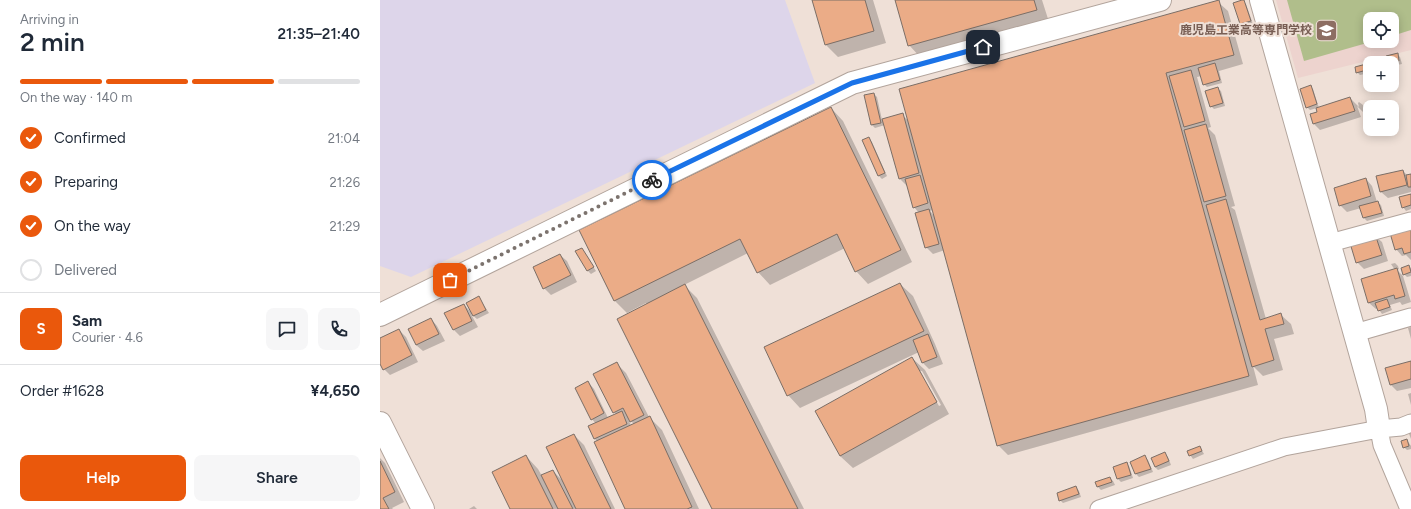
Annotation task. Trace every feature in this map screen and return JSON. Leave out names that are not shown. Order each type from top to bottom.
[{"type":"street","points":[[380,315],[852,83],[1160,0]]},
{"type":"street","points":[[1261,0],[1376,408],[1382,445],[1409,509]]},
{"type":"street","points":[[1330,243],[1411,221]]},
{"type":"street","points":[[1355,332],[1411,317]]},
{"type":"street","points":[[380,423],[423,509]]},
{"type":"street","points":[[1099,509],[1284,447],[1379,429],[1401,427],[1411,423]]},
{"type":"shaded area","points":[[380,0],[785,0],[815,83],[411,277],[380,266]]},
{"type":"shaded area","name":"鹿児島工業高等専門学校","points":[[1276,0],[1411,0],[1411,50],[1387,56],[1363,56],[1363,62],[1298,78]]},
{"type":"green space","points":[[1287,0],[1411,0],[1411,30],[1399,34],[1399,12],[1363,12],[1363,44],[1304,61]]},
{"type":"building","points":[[812,0],[865,0],[874,31],[825,45]]},
{"type":"building","points":[[895,0],[1034,0],[1037,10],[908,46]]},
{"type":"building","points":[[1219,0],[1234,55],[1166,73],[1249,376],[997,446],[899,89]]},
{"type":"building","points":[[1244,0],[1251,21],[1240,24],[1233,3]]},
{"type":"building","points":[[1398,53],[1398,56],[1386,56]]},
{"type":"building","points":[[1215,63],[1220,80],[1203,85],[1198,68]]},
{"type":"building","points":[[1363,65],[1363,71],[1356,73],[1355,67]]},
{"type":"building","points":[[1191,70],[1205,121],[1184,127],[1169,76]]},
{"type":"building","points":[[1311,85],[1317,104],[1306,108],[1300,89]]},
{"type":"building","points":[[1218,87],[1223,103],[1210,107],[1205,91]]},
{"type":"building","points":[[874,93],[881,123],[871,125],[864,95]]},
{"type":"building","points":[[1350,97],[1355,111],[1313,124],[1310,114],[1317,112],[1316,108]]},
{"type":"building","points":[[831,107],[901,250],[855,272],[837,234],[757,273],[740,239],[614,301],[579,230]]},
{"type":"building","points":[[903,113],[919,173],[899,179],[882,119]]},
{"type":"building","points":[[1206,124],[1226,196],[1204,202],[1184,130]]},
{"type":"building","points":[[869,137],[885,173],[878,176],[862,140]]},
{"type":"building","points":[[1403,170],[1407,185],[1380,192],[1376,176]]},
{"type":"building","points":[[1411,174],[1411,187],[1408,187],[1406,175]]},
{"type":"building","points":[[920,175],[928,203],[913,208],[905,179]]},
{"type":"building","points":[[1366,178],[1371,196],[1339,206],[1334,188]]},
{"type":"building","points":[[1411,194],[1411,205],[1402,208],[1399,197]]},
{"type":"building","points":[[1226,199],[1260,320],[1281,313],[1284,324],[1265,329],[1274,360],[1252,367],[1206,205]]},
{"type":"building","points":[[1378,201],[1382,213],[1363,218],[1359,206]]},
{"type":"building","points":[[929,209],[939,244],[925,248],[915,213]]},
{"type":"building","points":[[1411,228],[1411,252],[1404,254],[1402,248],[1395,250],[1390,233]]},
{"type":"building","points":[[1375,234],[1382,255],[1356,263],[1350,243]]},
{"type":"building","points":[[582,248],[594,267],[587,271],[575,251]]},
{"type":"building","points":[[560,254],[571,275],[543,289],[533,267]]},
{"type":"building","points":[[1409,265],[1411,272],[1403,275],[1401,268]]},
{"type":"building","points":[[1397,268],[1405,296],[1395,299],[1394,295],[1368,303],[1361,279]]},
{"type":"building","points":[[900,283],[924,331],[787,396],[764,347]]},
{"type":"building","points":[[685,284],[798,509],[712,509],[617,319]]},
{"type":"building","points":[[479,296],[486,310],[473,316],[466,303]]},
{"type":"building","points":[[1387,299],[1390,307],[1378,311],[1375,303]]},
{"type":"building","points":[[464,304],[472,321],[453,330],[444,313]]},
{"type":"building","points":[[431,318],[439,334],[416,345],[408,329]]},
{"type":"building","points":[[399,329],[412,355],[383,370],[380,364],[380,338]]},
{"type":"building","points":[[928,334],[937,357],[922,363],[913,340]]},
{"type":"building","points":[[912,357],[937,402],[840,456],[815,411]]},
{"type":"building","points":[[1411,361],[1411,379],[1390,385],[1385,368]]},
{"type":"building","points":[[617,362],[644,415],[630,422],[623,408],[613,413],[593,374]]},
{"type":"building","points":[[588,381],[604,413],[591,420],[575,388]]},
{"type":"building","points":[[622,411],[627,424],[594,439],[588,426]]},
{"type":"building","points":[[650,416],[692,507],[687,509],[625,509],[594,442]]},
{"type":"building","points":[[574,434],[611,509],[576,509],[546,447]]},
{"type":"building","points":[[1407,439],[1409,446],[1403,448],[1401,441]]},
{"type":"building","points":[[1200,446],[1202,451],[1189,456],[1187,451]]},
{"type":"building","points":[[1165,452],[1169,461],[1155,467],[1151,458]]},
{"type":"building","points":[[526,455],[553,509],[510,509],[492,472]]},
{"type":"building","points":[[1145,455],[1151,469],[1135,474],[1130,462]]},
{"type":"building","points":[[380,461],[395,492],[383,498],[389,509],[380,509]]},
{"type":"building","points":[[1127,462],[1131,475],[1117,479],[1113,467]]},
{"type":"building","points":[[553,470],[573,509],[558,509],[541,475]]},
{"type":"building","points":[[1110,477],[1112,482],[1097,487],[1095,482]]},
{"type":"building","points":[[1076,486],[1079,494],[1059,501],[1057,493]]},
{"type":"way so far","points":[[450,280],[652,180]]},
{"type":"place","name":"鹿児島工業高等専門学校","points":[[1327,30]]},
{"type":"route","points":[[652,180],[852,83],[983,47]]}]
